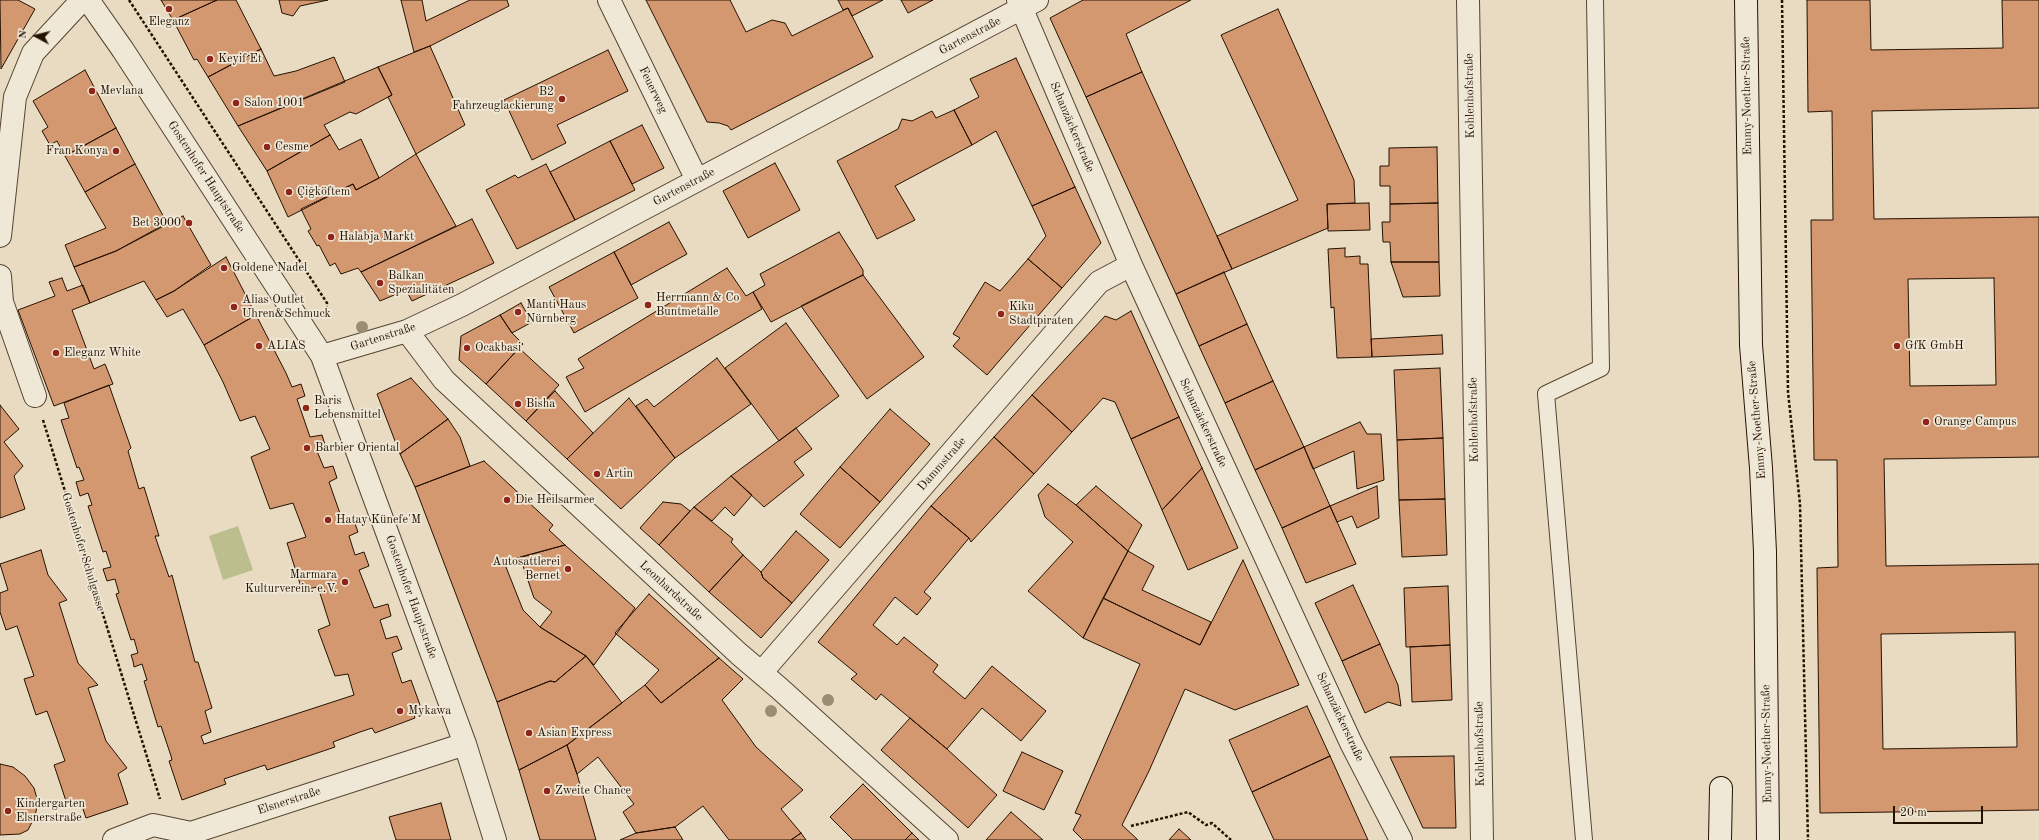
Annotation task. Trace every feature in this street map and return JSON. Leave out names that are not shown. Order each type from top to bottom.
[{"type":"street","points":[[0,236],[15,97],[33,53],[82,0]]},
{"type":"street","name":"Gostenhofer Hauptstraße","points":[[88,0],[123,50],[322,356],[465,744],[495,840]]},
{"type":"street","name":"Feuerweg","points":[[609,0],[697,180]]},
{"type":"street","name":"Kohlenhofstraße","points":[[1468,0],[1482,840]]},
{"type":"street","name":"Emmy-Noether-Straße","points":[[1746,0],[1751,345],[1762,475],[1765,552],[1768,840]]},
{"type":"street","name":"Gartenstraße","points":[[322,356],[406,331],[462,306],[1026,3]]},
{"type":"street","name":"Schanzäckerstraße","points":[[1026,3],[1131,265],[1351,744],[1402,840]]},
{"type":"street","name":"Dammstraße","points":[[762,673],[1099,282],[1131,265]]},
{"type":"street","points":[[0,276],[2,302],[35,396]]},
{"type":"street","name":"Leonhardstraße","points":[[406,331],[444,380],[762,673],[947,840]]},
{"type":"street","name":"Elsnerstraße","points":[[114,840],[153,825],[190,833],[465,744]]},
{"type":"street","points":[[1720,840],[1721,788]]},
{"type":"lane","points":[[1584,840],[1546,394],[1601,368],[1595,0]]},
{"type":"path","points":[[129,0],[327,303],[322,356]]},
{"type":"path","points":[[1782,0],[1788,392],[1800,504],[1808,840]]},
{"type":"path","name":"Gostenhofer Schulgasse","points":[[35,396],[168,828]]},
{"type":"path","points":[[1131,826],[1188,812],[1206,825],[1212,823],[1231,840]]},
{"type":"green space","points":[[238,526],[253,570],[223,580],[209,536]]},
{"type":"building","points":[[0,0],[18,0],[35,9],[1,69]]},
{"type":"building","points":[[161,0],[217,0],[173,20]]},
{"type":"building","points":[[217,0],[236,0],[261,49],[208,77],[197,59],[194,60],[173,20]]},
{"type":"building","points":[[279,0],[328,0],[300,6],[293,16],[282,13]]},
{"type":"building","points":[[401,0],[422,0],[426,21],[470,0],[507,0],[509,6],[430,46],[414,52]]},
{"type":"building","points":[[646,0],[730,0],[746,32],[772,20],[785,23],[792,36],[848,8],[873,57],[731,130],[728,126],[719,123],[707,122]]},
{"type":"building","points":[[838,0],[883,0],[852,16],[848,8],[843,10]]},
{"type":"building","points":[[901,0],[933,0],[908,13]]},
{"type":"building","points":[[1083,0],[1191,0],[1126,34],[1142,72],[1086,97],[1050,18]]},
{"type":"building","name":"Orange Campus","points":[[1807,0],[1870,0],[1871,50],[2003,48],[2002,0],[2039,0],[2039,108],[1872,111],[1874,219],[2039,217],[2039,457],[1884,459],[1886,566],[2039,564],[2039,810],[1820,813],[1817,568],[1838,567],[1837,460],[1814,460],[1811,220],[1833,220],[1832,111],[1808,112]],"holes":[[[1994,278],[1996,385],[1910,386],[1908,279]],[[2015,632],[2017,747],[1883,749],[1881,634]]]},
{"type":"building","points":[[1278,9],[1354,180],[1355,203],[1327,204],[1328,228],[1232,269],[1217,236],[1298,200],[1221,35]]},
{"type":"building","points":[[430,46],[465,125],[416,154],[388,97],[392,95],[378,67]]},
{"type":"building","points":[[261,49],[274,76],[296,71],[334,57],[345,82],[238,126],[208,77]]},
{"type":"building","points":[[608,50],[628,91],[557,125],[566,143],[532,160],[504,100]]},
{"type":"building","points":[[1016,58],[1075,187],[1032,206],[996,131],[972,145],[954,110],[979,97],[970,79]]},
{"type":"building","points":[[378,67],[392,95],[356,114],[350,112],[324,125],[330,135],[267,171],[238,126]]},
{"type":"building","points":[[85,70],[116,128],[65,156],[57,141],[50,145],[42,131],[48,127],[33,101]]},
{"type":"building","points":[[1142,72],[1232,269],[1176,294],[1086,97]]},
{"type":"building","points":[[954,110],[972,145],[895,186],[915,220],[877,239],[837,161],[898,129],[902,119],[912,121],[932,111],[936,118]]},
{"type":"building","points":[[642,125],[664,168],[632,184],[610,141]]},
{"type":"building","points":[[116,128],[135,164],[85,192],[65,156]]},
{"type":"building","points":[[330,135],[339,150],[361,139],[379,178],[356,190],[353,184],[288,217],[267,171]]},
{"type":"building","points":[[610,141],[635,190],[575,220],[550,172]]},
{"type":"building","points":[[1437,147],[1438,203],[1390,204],[1390,186],[1380,186],[1380,166],[1389,166],[1389,148]]},
{"type":"building","points":[[416,154],[456,226],[361,272],[358,268],[341,274],[335,263],[330,266],[319,245],[317,246],[308,231],[311,229],[301,209],[353,184],[356,190],[379,178]]},
{"type":"building","points":[[775,163],[800,210],[748,238],[723,191]]},
{"type":"building","points":[[135,164],[167,223],[116,251],[74,267],[65,245],[106,228],[85,192]]},
{"type":"building","points":[[546,164],[575,220],[517,249],[486,190],[515,175],[518,178]]},
{"type":"building","points":[[1075,187],[1101,243],[1062,288],[1028,259],[1046,236],[1032,206]]},
{"type":"building","points":[[1369,203],[1370,230],[1328,231],[1327,204]]},
{"type":"building","points":[[1438,203],[1439,262],[1391,262],[1390,242],[1383,242],[1382,222],[1390,222],[1390,204]]},
{"type":"building","points":[[183,216],[211,265],[174,291],[156,300],[144,281],[90,303],[74,267],[116,251]]},
{"type":"building","points":[[472,219],[494,263],[412,301],[406,290],[380,301],[361,272]]},
{"type":"building","points":[[669,222],[687,254],[631,285],[614,252]]},
{"type":"building","points":[[839,232],[863,270],[863,275],[771,322],[753,292],[765,285],[760,274]]},
{"type":"building","points":[[1345,248],[1345,257],[1360,256],[1360,264],[1368,264],[1372,357],[1337,358],[1334,307],[1331,308],[1328,249]]},
{"type":"building","points":[[614,252],[638,298],[574,333],[549,287]]},
{"type":"building","points":[[226,257],[256,315],[204,345],[183,309],[167,317],[156,300],[174,291]]},
{"type":"building","points":[[1028,259],[1062,288],[987,375],[953,346],[960,338],[953,334],[985,282],[1000,291]]},
{"type":"building","points":[[1391,262],[1439,262],[1440,296],[1403,297]]},
{"type":"building","points":[[727,268],[746,296],[753,292],[762,309],[585,412],[566,377],[584,368],[578,359]]},
{"type":"building","points":[[1224,272],[1247,324],[1199,346],[1176,294]]},
{"type":"building","points":[[863,275],[924,357],[867,399],[801,306]]},
{"type":"building","points":[[62,278],[67,291],[83,285],[90,303],[72,310],[94,369],[105,364],[113,384],[54,406],[18,310],[55,296],[49,282]]},
{"type":"building","points":[[521,303],[532,322],[512,333],[500,315]]},
{"type":"building","points":[[1131,311],[1179,417],[1131,439],[1115,402],[1103,398],[1072,432],[1032,395],[1105,316],[1116,320]]},
{"type":"building","points":[[256,315],[292,387],[301,384],[305,396],[297,399],[310,437],[322,435],[326,448],[317,451],[324,468],[333,466],[337,478],[329,482],[343,522],[353,518],[358,532],[349,536],[355,555],[364,552],[369,566],[359,570],[374,608],[388,604],[391,616],[380,620],[386,639],[397,636],[402,649],[392,653],[402,683],[411,680],[420,705],[412,708],[415,718],[375,733],[372,728],[360,732],[333,742],[335,747],[267,770],[265,765],[224,779],[226,784],[182,800],[169,761],[172,760],[171,756],[161,726],[158,727],[144,681],[147,680],[142,664],[134,667],[131,655],[138,653],[134,639],[131,640],[116,594],[119,593],[115,579],[107,581],[103,569],[111,567],[106,551],[103,552],[88,506],[92,505],[88,493],[80,496],[76,482],[84,480],[79,467],[77,468],[61,420],[69,418],[64,403],[109,385],[131,448],[128,451],[139,489],[144,487],[159,536],[155,536],[169,577],[172,575],[195,662],[198,662],[212,708],[205,711],[211,732],[201,736],[204,744],[354,695],[348,674],[335,676],[318,630],[330,625],[318,587],[302,590],[287,543],[306,537],[293,503],[270,509],[251,457],[270,449],[255,416],[240,421],[223,382],[204,345]]},
{"type":"building","points":[[500,315],[512,333],[523,344],[486,384],[459,360],[461,336]]},
{"type":"building","points":[[786,323],[839,396],[779,441],[725,368]]},
{"type":"building","points":[[1247,324],[1273,381],[1225,403],[1199,346]]},
{"type":"building","points":[[1442,335],[1443,354],[1372,357],[1371,339]]},
{"type":"building","points":[[519,348],[559,385],[526,421],[486,384]]},
{"type":"building","points":[[717,358],[751,404],[675,458],[636,406],[647,399],[654,407]]},
{"type":"building","points":[[1440,368],[1443,438],[1397,440],[1394,370]]},
{"type":"building","points":[[411,378],[448,419],[400,454],[377,394]]},
{"type":"building","points":[[1273,381],[1304,447],[1255,470],[1225,403]]},
{"type":"building","points":[[555,391],[593,433],[567,459],[526,421]]},
{"type":"building","points":[[1032,395],[1072,432],[1034,474],[994,437]]},
{"type":"building","points":[[629,398],[675,458],[621,509],[567,459]]},
{"type":"building","points":[[0,405],[19,429],[4,442],[23,466],[14,476],[25,509],[0,518]]},
{"type":"building","points":[[890,409],[930,444],[880,502],[840,467]]},
{"type":"building","points":[[1179,417],[1202,468],[1162,510],[1131,439]]},
{"type":"building","points":[[448,419],[460,437],[470,466],[415,487],[400,454]]},
{"type":"building","points":[[1360,422],[1367,434],[1381,434],[1384,480],[1357,489],[1354,451],[1313,469],[1304,447]]},
{"type":"building","points":[[796,428],[812,449],[794,462],[804,475],[764,507],[731,476]]},
{"type":"building","points":[[994,437],[1034,474],[971,542],[969,538],[931,506]]},
{"type":"building","points":[[1443,438],[1445,499],[1399,500],[1397,440]]},
{"type":"building","points":[[1304,447],[1330,506],[1282,528],[1255,470]]},
{"type":"building","points":[[484,461],[553,525],[549,530],[565,545],[504,562],[523,610],[540,627],[586,656],[555,682],[550,681],[497,702],[415,487]]},
{"type":"building","points":[[840,467],[880,502],[840,548],[800,514]]},
{"type":"building","points":[[1202,468],[1238,548],[1188,570],[1162,510]]},
{"type":"building","points":[[731,476],[752,495],[734,516],[725,507],[712,521],[694,507]]},
{"type":"building","points":[[1048,484],[1076,505],[1128,551],[1083,638],[1028,591],[1073,542],[1045,517],[1038,495]]},
{"type":"building","points":[[1096,486],[1142,525],[1128,551],[1076,505]]},
{"type":"building","points":[[1377,486],[1379,518],[1357,528],[1352,516],[1337,522],[1330,506]]},
{"type":"building","points":[[1445,499],[1447,555],[1402,557],[1399,500]]},
{"type":"building","points":[[663,502],[681,504],[690,511],[659,545],[640,528]]},
{"type":"building","points":[[931,506],[969,538],[924,592],[931,598],[917,615],[895,597],[873,625],[897,645],[904,637],[938,665],[933,672],[965,699],[992,666],[1046,711],[1021,741],[982,708],[947,749],[881,694],[876,700],[851,679],[857,674],[818,642]]},
{"type":"building","points":[[1330,506],[1356,564],[1306,583],[1282,528]]},
{"type":"building","points":[[694,507],[733,539],[731,542],[743,555],[709,592],[659,545]]},
{"type":"building","points":[[796,531],[829,560],[792,603],[763,578],[761,572]]},
{"type":"building","points":[[565,545],[635,608],[594,665],[586,656],[540,627],[552,612],[534,598],[520,557]]},
{"type":"building","points":[[41,550],[48,575],[67,600],[59,603],[78,663],[98,685],[88,688],[106,741],[127,768],[118,774],[128,804],[86,818],[80,800],[67,804],[54,765],[65,761],[47,711],[36,715],[24,679],[34,676],[17,626],[6,630],[0,612],[0,593],[8,590],[0,564]]},
{"type":"building","points":[[1128,551],[1154,566],[1142,590],[1211,622],[1200,645],[1103,598]]},
{"type":"building","points":[[743,555],[761,572],[763,578],[792,603],[761,638],[709,592]]},
{"type":"building","points":[[1243,560],[1299,685],[1235,710],[1185,689],[1149,771],[1122,825],[1138,840],[1083,840],[1073,830],[1081,815],[1075,813],[1140,664],[1083,638],[1103,598],[1200,645]]},
{"type":"building","points":[[1353,585],[1380,644],[1342,661],[1315,603]]},
{"type":"building","points":[[1448,586],[1450,645],[1406,647],[1404,588]]},
{"type":"building","points":[[649,594],[719,658],[661,703],[645,685],[659,670],[615,633]]},
{"type":"building","points":[[1380,644],[1398,685],[1401,706],[1388,702],[1365,713],[1342,661]]},
{"type":"building","points":[[1450,645],[1452,700],[1412,702],[1410,647]]},
{"type":"building","points":[[586,656],[622,703],[567,745],[519,770],[497,702],[550,681],[555,682]]},
{"type":"building","points":[[719,658],[743,679],[722,700],[756,747],[803,790],[781,809],[801,833],[791,840],[729,840],[703,806],[675,827],[636,833],[623,812],[634,804],[598,757],[577,774],[567,745],[645,685],[661,703]]},
{"type":"building","points":[[1307,706],[1330,756],[1252,792],[1229,740]]},
{"type":"building","points":[[910,718],[947,749],[997,795],[968,828],[881,750]]},
{"type":"building","points":[[567,745],[596,840],[540,840],[519,770]]},
{"type":"building","points":[[1022,752],[1063,771],[1044,810],[1003,791]]},
{"type":"building","points":[[1330,756],[1368,840],[1274,840],[1252,792]]},
{"type":"building","points":[[1454,756],[1456,828],[1423,828],[1390,757]]},
{"type":"building","points":[[0,764],[13,767],[25,776],[34,788],[38,802],[35,816],[28,830],[20,834],[0,835]]},
{"type":"building","points":[[863,784],[912,833],[905,840],[853,840],[830,817]]},
{"type":"building","points":[[441,803],[451,840],[396,840],[389,817]]},
{"type":"building","points":[[1011,812],[1043,840],[986,840]]},
{"type":"building","points":[[675,827],[683,840],[620,840],[636,833]]},
{"type":"building","points":[[1179,829],[1191,840],[1169,840]]},
{"type":"building","points":[[801,833],[806,840],[791,840]]},
{"type":"building","points":[[912,833],[919,840],[905,840]]},
{"type":"place","name":"Eleganz","points":[[169,9]]},
{"type":"place","name":"Keyif Et","points":[[210,59]]},
{"type":"place","name":"Mevlana","points":[[92,91]]},
{"type":"place","name":"B2 Fahrzeuglackierung","points":[[562,99]]},
{"type":"place","name":"Salon 1001","points":[[236,103]]},
{"type":"place","name":"Cesme","points":[[267,147]]},
{"type":"place","name":"Fran Konya","points":[[116,151]]},
{"type":"place","name":"Çiğköftem","points":[[289,192]]},
{"type":"place","name":"Bet 3000","points":[[189,223]]},
{"type":"place","name":"Halabja Markt","points":[[331,237]]},
{"type":"place","name":"Goldene Nadel","points":[[224,268]]},
{"type":"place","name":"Balkan Spezialitäten","points":[[380,283]]},
{"type":"place","name":"Herrmann & Co Buntmetalle","points":[[648,305]]},
{"type":"place","name":"Alias Outlet Uhren&Schmuck","points":[[234,307]]},
{"type":"place","name":"Manti Haus Nürnberg","points":[[518,312]]},
{"type":"place","name":"Kiku Stadtpiraten","points":[[1001,314]]},
{"type":"place","name":"ALIAS","points":[[259,346]]},
{"type":"place","name":"GfK GmbH","points":[[1897,346]]},
{"type":"place","name":"Ocakbasi","points":[[467,348]]},
{"type":"place","name":"Eleganz White","points":[[56,353]]},
{"type":"place","name":"Bisha","points":[[518,404]]},
{"type":"place","name":"Baris Lebensmittel","points":[[306,408]]},
{"type":"place","name":"Orange Campus","points":[[1926,422]]},
{"type":"place","name":"Barbier Oriental","points":[[307,448]]},
{"type":"place","name":"Artin","points":[[597,474]]},
{"type":"place","name":"Die Heilsarmee","points":[[507,500]]},
{"type":"place","name":"Hatay Künefe'M","points":[[328,520]]},
{"type":"place","name":"Autosattlerei Bernet","points":[[568,569]]},
{"type":"place","name":"Marmara Kulturverein. e.V.","points":[[345,582]]},
{"type":"place","name":"Mykawa","points":[[400,711]]},
{"type":"place","name":"Asian Express","points":[[529,733]]},
{"type":"place","name":"Zweite Chance","points":[[547,791]]},
{"type":"place","name":"Kindergarten Elsnerstraße","points":[[8,811]]}]
